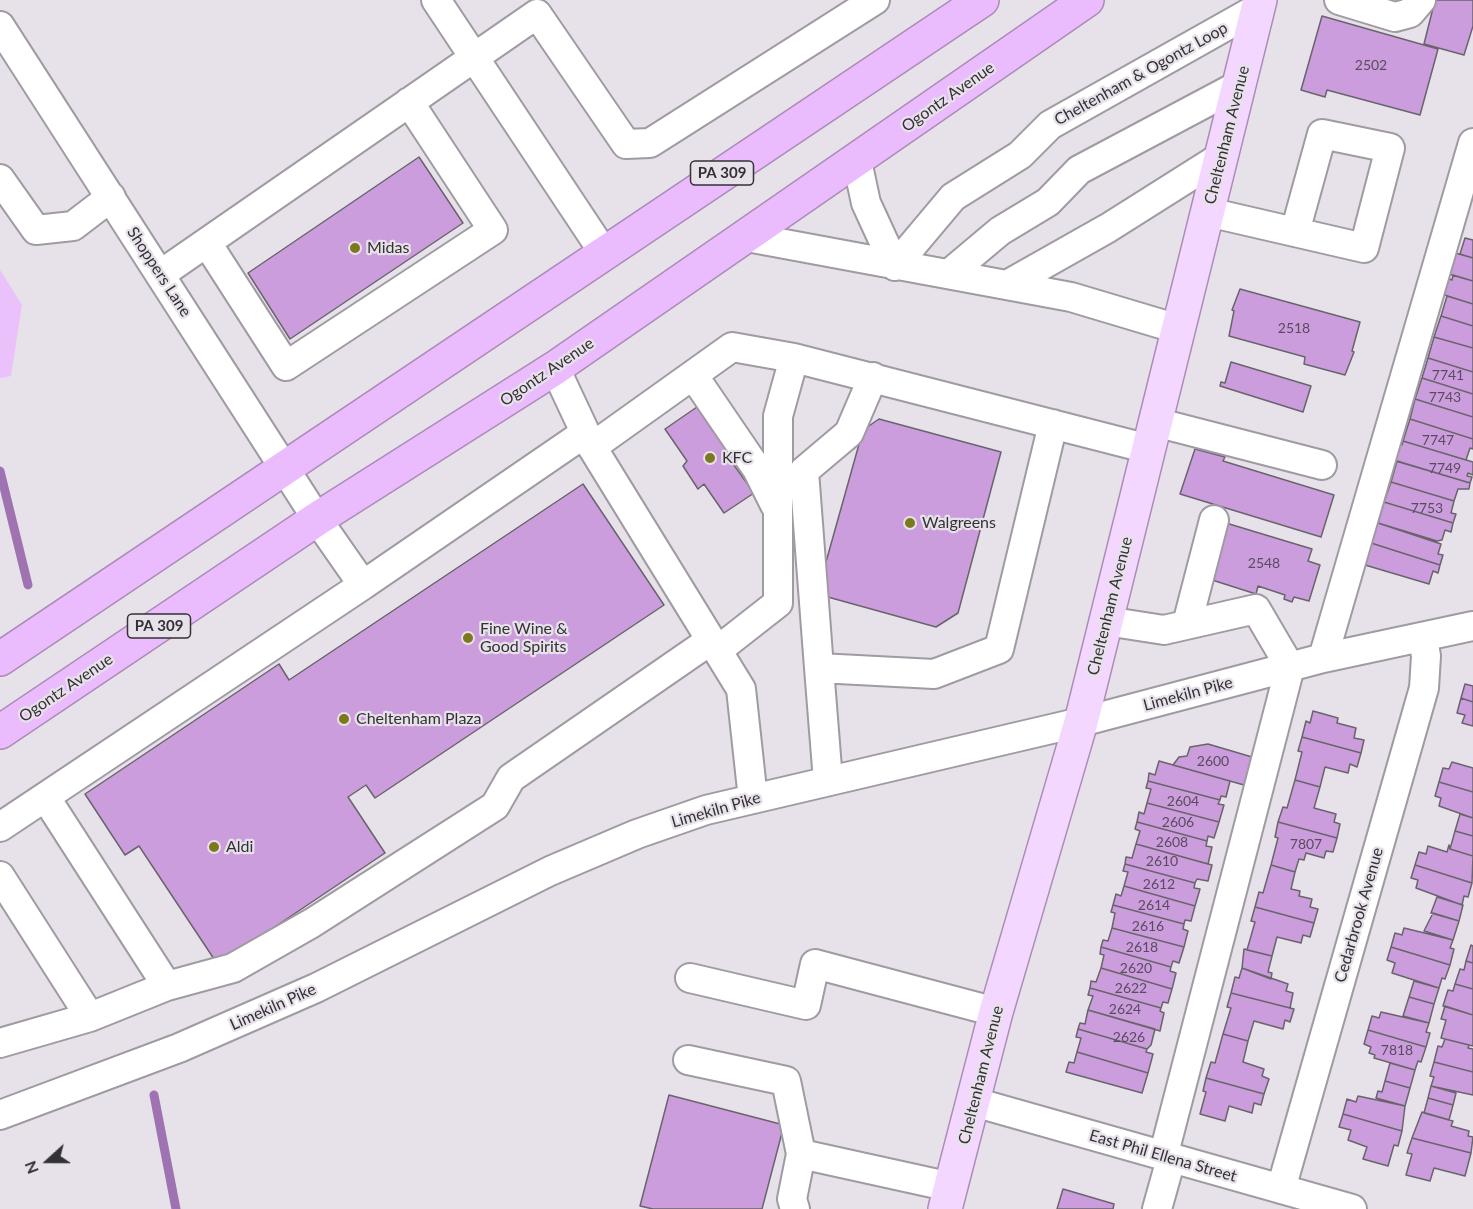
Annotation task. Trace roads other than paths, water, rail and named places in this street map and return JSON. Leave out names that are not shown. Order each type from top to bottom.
[{"type":"highway","name":"PA 309","points":[[0,658],[982,0]]},
{"type":"highway","name":"Ogontz Avenue","points":[[0,732],[317,519],[555,368],[858,161],[1087,0]]},
{"type":"main road","name":"Cheltenham Avenue","points":[[948,1198],[996,1012],[1081,722],[1259,4]]},
{"type":"street","points":[[436,0],[604,253]]},
{"type":"street","points":[[161,274],[537,14],[626,144],[650,142],[875,0]]},
{"type":"street","points":[[1339,0],[1373,5],[1395,17],[1410,14],[1421,0]]},
{"type":"street","name":"Cheltenham & Ogontz Loop","points":[[895,266],[953,197],[1020,155],[1050,125],[1259,4]]},
{"type":"street","name":"Shoppers Lane","points":[[0,26],[317,519],[363,585]]},
{"type":"street","points":[[950,273],[1000,231],[1048,202],[1079,170],[1239,85]]},
{"type":"street","points":[[207,243],[286,366],[493,230],[409,102]]},
{"type":"street","points":[[1323,658],[1473,143]]},
{"type":"street","points":[[1007,285],[1108,228],[1222,156]]},
{"type":"street","points":[[858,161],[866,203],[895,266]]},
{"type":"street","points":[[0,179],[36,230],[73,226],[111,197]]},
{"type":"street","points":[[1208,212],[1295,232]]},
{"type":"street","points":[[747,237],[1071,297],[1178,329]]},
{"type":"street","points":[[0,827],[363,585],[693,375],[732,347],[794,357],[1053,424],[1152,435],[1322,465]]},
{"type":"street","points":[[5,1033],[90,1017],[167,986],[233,968],[312,923],[495,806],[511,778],[778,603],[778,416],[794,357]]},
{"type":"street","points":[[555,368],[589,440],[741,689],[753,799]]},
{"type":"street","points":[[693,375],[757,469],[778,510]]},
{"type":"street","points":[[828,781],[804,471],[849,433],[873,377]]},
{"type":"street","points":[[819,668],[934,674],[999,649],[1053,424]]},
{"type":"street","points":[[1187,624],[1214,520]]},
{"type":"street","points":[[1106,621],[1164,630],[1256,609],[1290,667],[1167,1158],[1157,1209]]},
{"type":"street","name":"Limekiln Pike","points":[[0,1115],[179,1048],[306,992],[550,871],[626,839],[706,810],[1081,722],[1323,658],[1423,639],[1473,626]]},
{"type":"street","name":"Cedarbrook Avenue","points":[[1281,1189],[1424,688],[1426,656],[1423,639]]},
{"type":"street","points":[[45,798],[167,986]]},
{"type":"street","points":[[0,876],[90,1017]]},
{"type":"street","points":[[690,978],[807,1005],[815,964],[996,1012]]},
{"type":"street","points":[[688,1060],[786,1081],[801,1154],[792,1199],[795,1209]]},
{"type":"street","name":"East Phil Ellena Street","points":[[974,1102],[1281,1189],[1335,1207]]},
{"type":"street","points":[[801,1154],[948,1198]]},
{"type":"waterway","points":[[0,471],[28,585]]},
{"type":"waterway","points":[[154,1095],[176,1209]]},
{"type":"place","name":"Midas","points":[[355,248]]},
{"type":"place","name":"KFC","points":[[710,458]]},
{"type":"place","name":"Walgreens","points":[[910,523]]},
{"type":"place","name":"Fine Wine & Good Spirits","points":[[468,638]]},
{"type":"place","name":"Cheltenham Plaza","points":[[344,719]]},
{"type":"place","name":"Aldi","points":[[214,847]]}]
